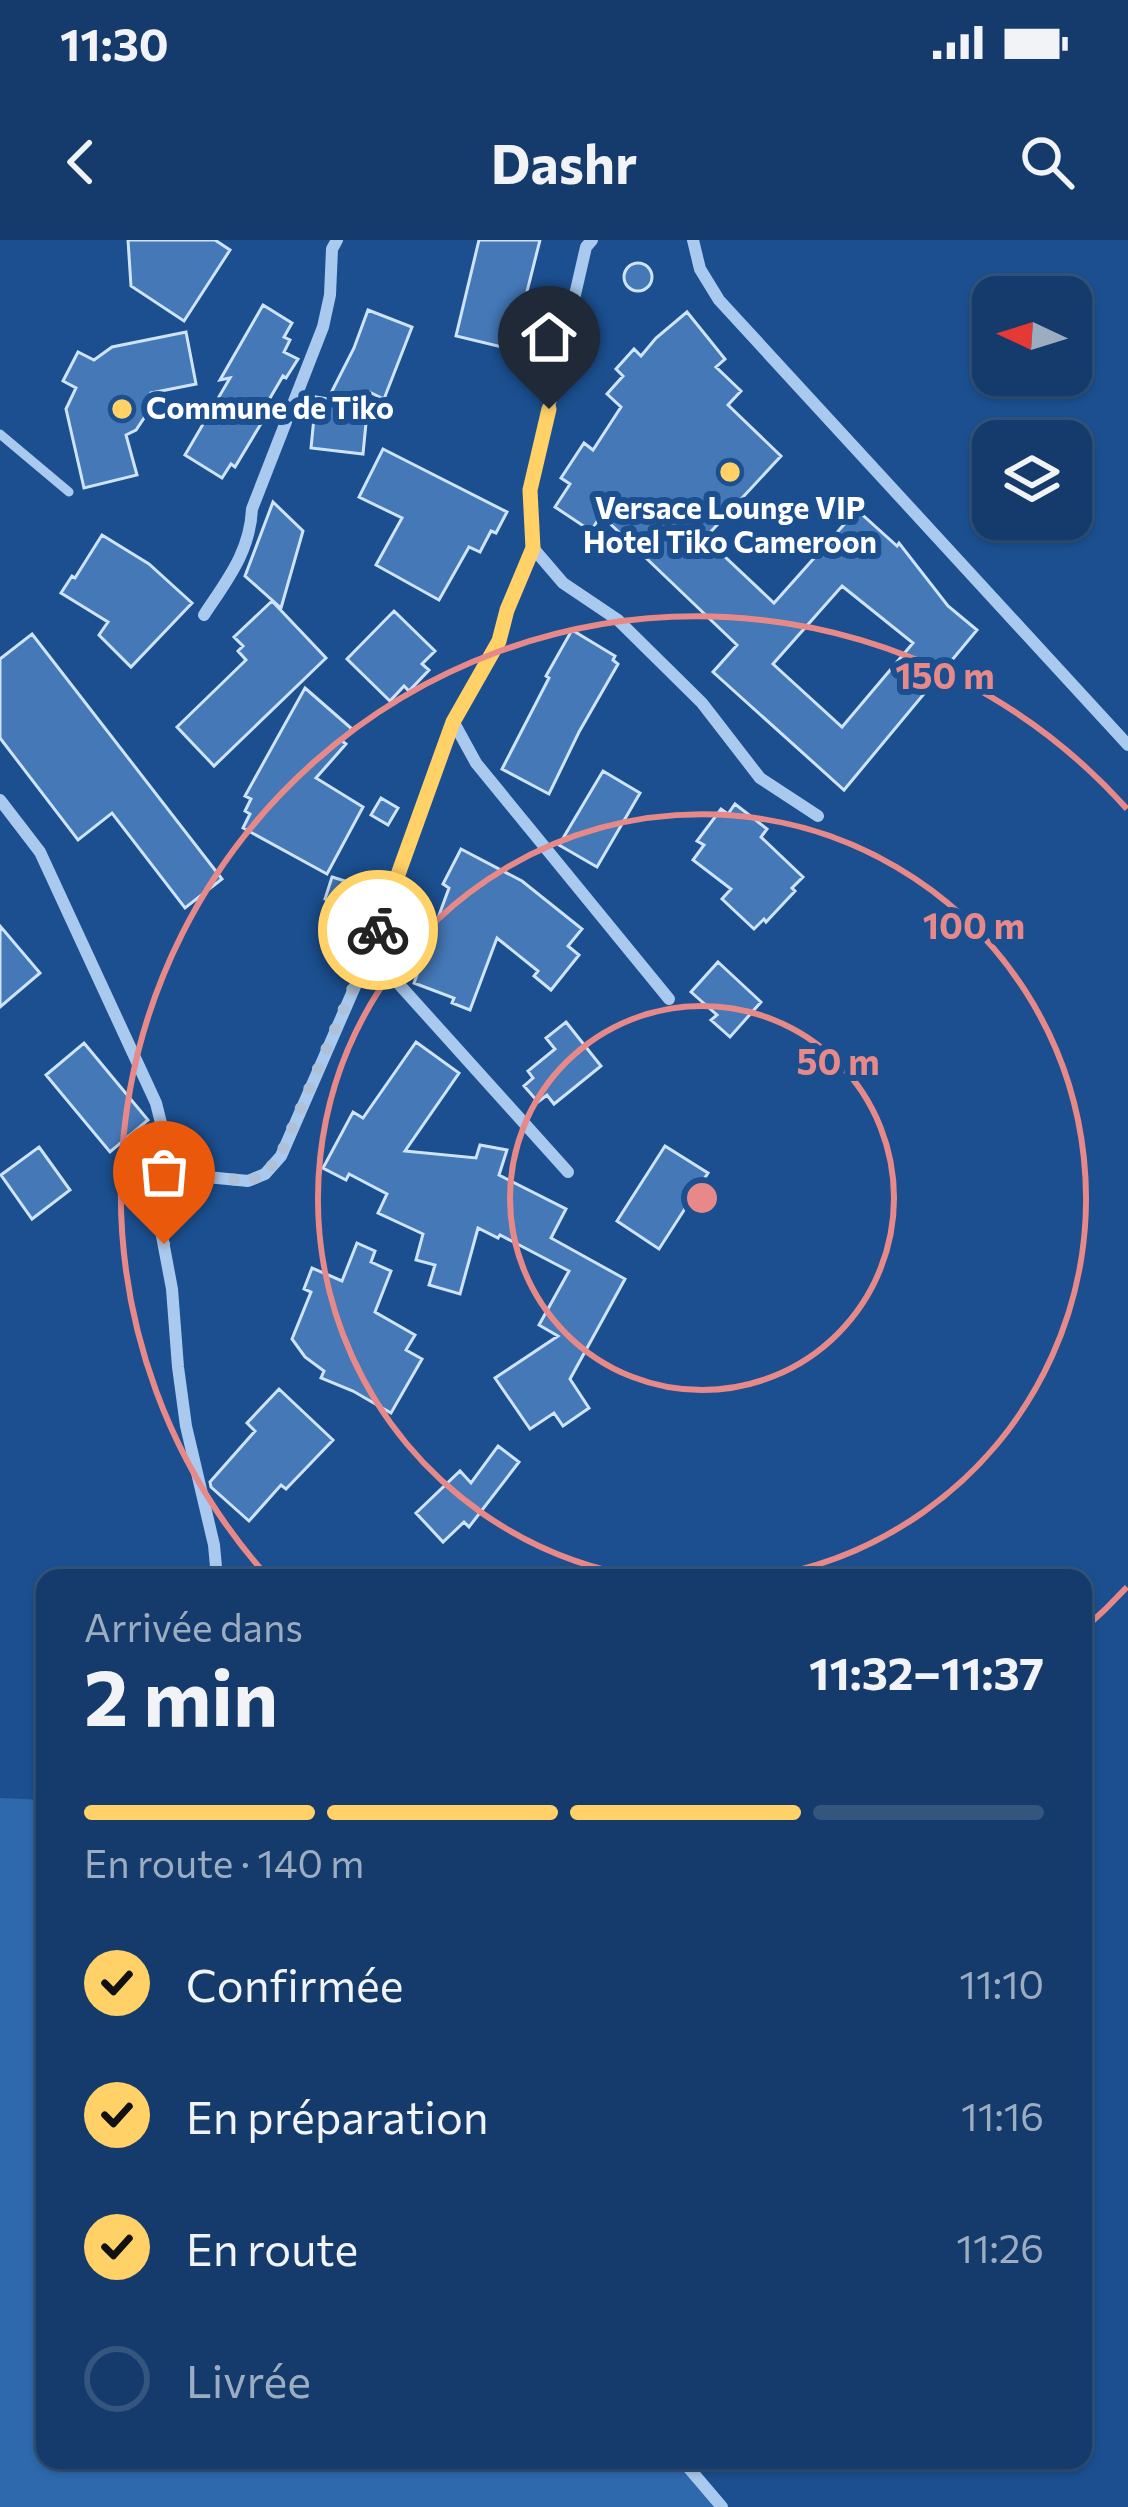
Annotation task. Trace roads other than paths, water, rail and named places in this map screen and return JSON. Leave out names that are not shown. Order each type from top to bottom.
[{"type":"street","points":[[203,615],[242,558],[251,532],[252,509],[323,327],[337,240]]},
{"type":"street","points":[[156,1172],[248,1181],[265,1174],[280,1156],[370,952],[453,722],[499,641],[533,548],[530,490],[586,248],[592,240]]},
{"type":"street","points":[[693,240],[700,269],[719,300],[1128,745]]},
{"type":"street","points":[[533,548],[563,583],[618,620],[702,703],[760,778],[818,816]]},
{"type":"street","points":[[453,722],[476,763],[669,998]]},
{"type":"street","points":[[0,800],[40,853],[156,1103],[162,1127],[155,1199],[172,1289],[186,1426],[216,1569]]},
{"type":"street","points":[[370,952],[568,1172]]},
{"type":"street","points":[[690,2469],[722,2507]]},
{"type":"lane","points":[[0,434],[69,493]]},
{"type":"place","name":"Commune de Tiko","points":[[122,409]]},
{"type":"place","name":"Versace Lounge VIP Hotel Tiko Cameroon","points":[[730,472]]}]
